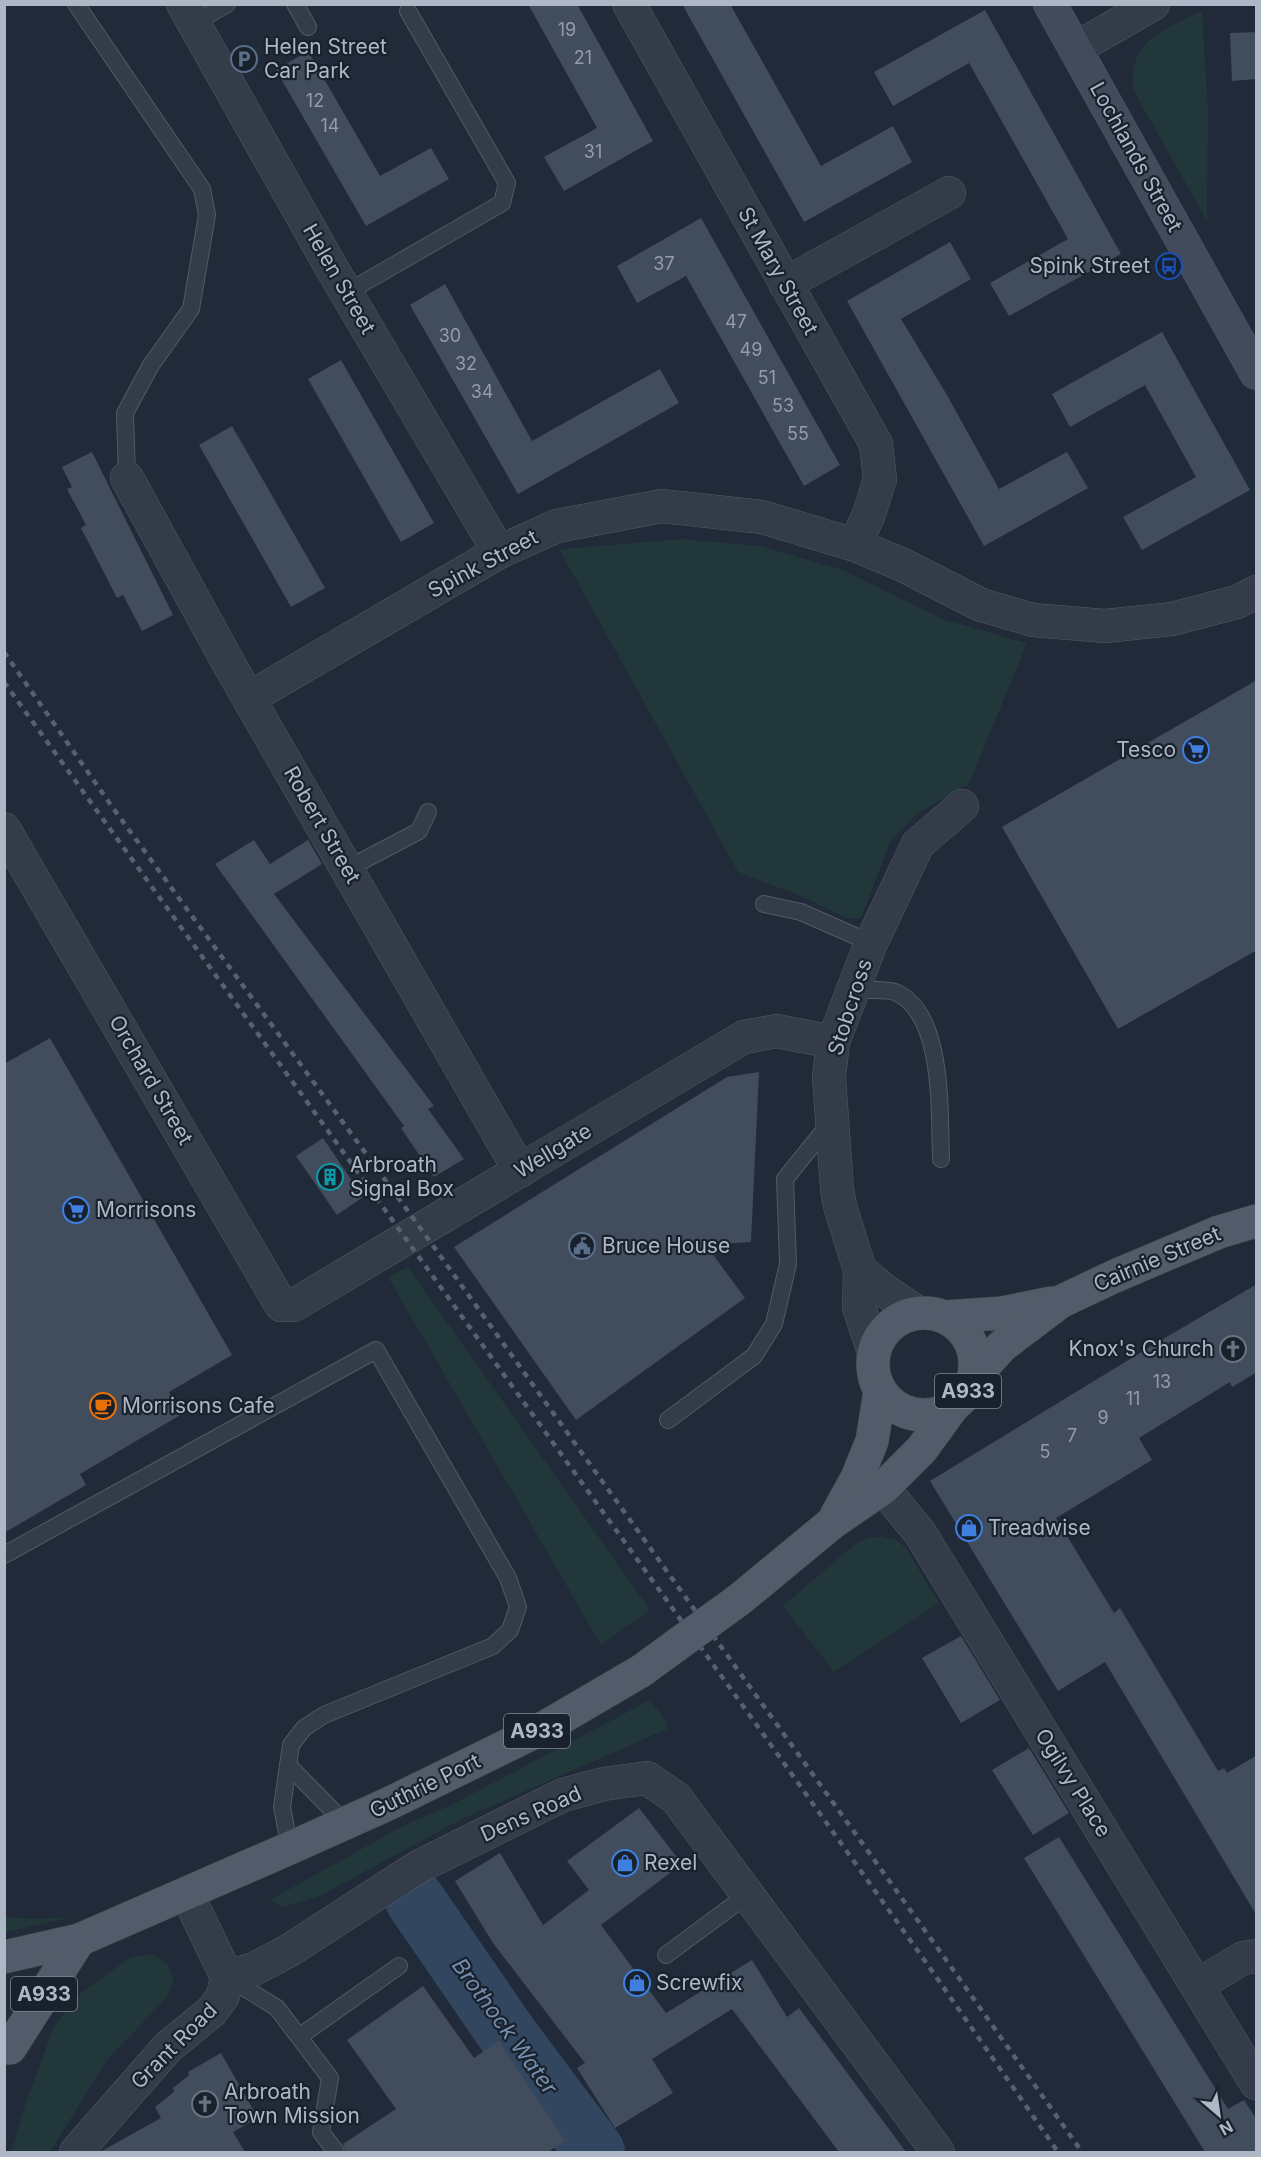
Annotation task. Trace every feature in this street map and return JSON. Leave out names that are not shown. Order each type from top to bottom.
[{"type":"main road","name":"Lochlands Street","points":[[1050,4],[1257,373]]},
{"type":"main road","name":"Cairnie Street","points":[[974,1377],[1002,1346],[1060,1302],[1219,1232],[1257,1221]]},
{"type":"main road","name":"Cairnie Street","points":[[931,1315],[1002,1313],[1060,1302]]},
{"type":"main road","name":"A933","points":[[931,1315],[956,1323],[966,1334],[976,1362],[974,1377],[969,1390],[951,1409],[936,1415],[919,1416],[904,1412],[890,1403],[880,1391],[874,1378],[874,1352],[880,1338],[890,1326],[903,1317],[931,1315]]},
{"type":"main road","name":"Guthrie Port","points":[[832,1523],[857,1478],[872,1442],[880,1391]]},
{"type":"main road","name":"Guthrie Port","points":[[4,1957],[79,1940],[345,1823],[547,1726],[641,1671],[740,1599],[832,1523],[883,1488],[922,1449],[951,1409]]},
{"type":"main road","name":"A933","points":[[7,2058],[79,1940]]},
{"type":"main road","points":[[4,2008],[10,2028],[7,2058]]},
{"type":"street","name":"St Mary Street","points":[[629,4],[876,444],[880,479],[869,514],[855,545]]},
{"type":"street","points":[[1075,49],[1153,4]]},
{"type":"street","name":"Helen Street","points":[[188,14],[346,293],[499,552]]},
{"type":"street","points":[[785,284],[949,193]]},
{"type":"street","name":"Robert Street","points":[[128,478],[249,698],[520,1171]]},
{"type":"street","name":"Spink Street","points":[[249,698],[499,552],[557,526],[662,506],[762,517],[855,545],[903,565],[981,604],[1034,620],[1105,626],[1172,619],[1237,602],[1257,592]]},
{"type":"street","name":"Stobcross","points":[[874,1352],[859,1307],[860,1270],[837,1189],[829,1077],[833,1042],[871,944],[918,844],[962,806]]},
{"type":"street","name":"Orchard Street","points":[[10,850],[281,1305]]},
{"type":"street","name":"Wellgate","points":[[281,1305],[294,1305],[744,1037],[777,1031],[833,1042]]},
{"type":"street","points":[[860,1270],[885,1291],[931,1315]]},
{"type":"street","name":"Ogilvy Place","points":[[883,1488],[920,1533],[1257,2083]]},
{"type":"street","name":"Dens Road","points":[[226,1977],[254,1969],[290,1950],[428,1862],[562,1795],[604,1784],[647,1778],[675,1798],[938,2152]]},
{"type":"street","name":"Grant Road","points":[[76,2152],[168,2047],[212,2011],[223,1996],[226,1977],[187,1894]]},
{"type":"street","points":[[1198,1985],[1243,1958],[1257,1956]]},
{"type":"lane","points":[[76,4],[202,189],[207,215],[191,309],[151,365],[125,413],[128,478]]},
{"type":"lane","points":[[188,14],[227,4]]},
{"type":"lane","points":[[295,4],[308,27]]},
{"type":"lane","points":[[346,293],[502,202],[507,183],[408,11]]},
{"type":"lane","points":[[347,869],[419,831],[428,812]]},
{"type":"lane","points":[[764,903],[801,912],[871,944]]},
{"type":"lane","points":[[854,990],[893,991],[910,1000],[921,1015],[928,1030],[934,1056],[941,1159]]},
{"type":"lane","points":[[668,1420],[754,1356],[774,1324],[788,1264],[784,1179],[832,1121]]},
{"type":"lane","points":[[4,1555],[376,1350],[508,1578],[518,1607],[510,1630],[493,1646],[324,1715],[304,1728],[291,1745],[282,1807],[290,1848]]},
{"type":"lane","points":[[288,1765],[324,1799],[345,1823]]},
{"type":"lane","points":[[666,1955],[747,1895]]},
{"type":"lane","points":[[300,2036],[399,1966]]},
{"type":"lane","points":[[226,1977],[277,2008],[330,2078],[321,2132],[336,2152]]},
{"type":"green space","points":[[1202,11],[1208,111],[1207,221],[1135,93],[1133,76],[1135,62],[1141,50],[1150,40],[1162,31]]},
{"type":"green space","points":[[682,539],[760,546],[843,570],[942,619],[1027,643],[969,784],[918,813],[891,840],[861,918],[846,918],[801,896],[738,872],[559,549]]},
{"type":"green space","points":[[408,1267],[650,1610],[601,1645],[388,1277]]},
{"type":"green space","points":[[881,1536],[896,1540],[906,1548],[939,1603],[834,1672],[783,1606],[854,1545],[868,1538]]},
{"type":"green space","points":[[650,1700],[665,1720],[667,1729],[462,1819],[320,1896],[283,1907],[270,1900],[403,1826],[451,1805]]},
{"type":"green space","points":[[5,1917],[32,1919],[71,1917],[5,1933]]},
{"type":"green space","points":[[152,1954],[167,1964],[174,1978],[168,1996],[107,2060],[50,2152],[11,2152],[26,2102],[54,2026],[82,1992],[131,1957]]},
{"type":"building","points":[[528,4],[577,4],[653,141],[564,191],[544,157],[597,128]]},
{"type":"building","points":[[682,4],[730,4],[821,166],[893,126],[912,162],[804,222]]},
{"type":"building","points":[[985,10],[1121,254],[1009,316],[990,283],[1068,239],[969,63],[893,106],[874,72]]},
{"type":"building","points":[[1257,32],[1257,79],[1232,81],[1230,33]]},
{"type":"building","points":[[308,51],[380,176],[431,148],[449,179],[366,226],[276,70]]},
{"type":"building","points":[[701,218],[840,465],[804,486],[686,276],[637,303],[617,266]]},
{"type":"building","points":[[950,242],[971,279],[901,319],[947,395],[999,489],[1067,452],[1088,488],[984,546],[847,301]]},
{"type":"building","points":[[445,284],[532,441],[660,369],[679,403],[518,494],[410,305]]},
{"type":"building","points":[[1162,332],[1250,490],[1142,550],[1123,517],[1196,477],[1145,385],[1070,427],[1052,394]]},
{"type":"building","points":[[341,360],[434,523],[401,542],[308,379]]},
{"type":"building","points":[[232,426],[325,588],[291,607],[199,445]]},
{"type":"building","points":[[92,452],[173,615],[142,631],[123,595],[117,598],[81,528],[86,525],[67,489],[72,487],[62,467]]},
{"type":"building","name":"Tesco","points":[[1257,680],[1257,950],[1118,1029],[1002,827]]},
{"type":"building","points":[[254,840],[270,864],[308,840],[322,864],[274,894],[434,1106],[428,1109],[464,1159],[434,1177],[401,1128],[404,1126],[215,864]]},
{"type":"building","name":"Morrisons","points":[[50,1038],[232,1355],[169,1392],[182,1414],[80,1474],[86,1485],[4,1533],[4,1064]]},
{"type":"building","name":"Bruce House","points":[[759,1072],[751,1242],[706,1245],[745,1298],[576,1420],[454,1247],[727,1077]]},
{"type":"building","name":"Arbroath Signal Box","points":[[323,1138],[363,1197],[337,1215],[296,1156]]},
{"type":"building","points":[[1257,1284],[1257,1372],[1232,1387],[1230,1382],[1139,1438],[1152,1460],[1056,1518],[1114,1613],[1120,1608],[1218,1771],[1224,1768],[1227,1773],[1257,1755],[1257,1916],[1105,1662],[1058,1691],[930,1481]]},
{"type":"building","points":[[961,1636],[1000,1700],[961,1723],[922,1658]]},
{"type":"building","points":[[1029,1748],[1069,1813],[1033,1835],[992,1770]]},
{"type":"building","points":[[639,1808],[682,1864],[601,1925],[666,2013],[752,1960],[787,2017],[799,2008],[906,2152],[839,2152],[732,2009],[652,2059],[673,2093],[615,2128],[577,2068],[585,2063],[493,1943],[455,1881],[500,1853],[543,1925],[589,1890],[567,1861]]},
{"type":"building","points":[[1059,1837],[1228,2109],[1244,2100],[1257,2120],[1257,2152],[1205,2152],[1024,1858]]},
{"type":"building","points":[[423,1986],[474,2058],[499,2041],[565,2141],[548,2152],[346,2152],[343,2144],[396,2109],[347,2040]]},
{"type":"building","name":"Arbroath Town Mission","points":[[221,2053],[258,2118],[233,2132],[245,2152],[100,2152],[161,2118],[155,2107],[174,2092],[173,2088],[189,2075],[188,2072]]},
{"type":"waterway","name":"Brothock Water","points":[[415,1900],[507,2034],[595,2152]]},
{"type":"railway","points":[[4,652],[113,808],[421,1229],[1082,2152]]},
{"type":"railway","points":[[4,682],[756,1724],[1058,2152]]},
{"type":"place","name":"Helen Street Car Park","points":[[244,59]]},
{"type":"place","name":"Spink Street","points":[[1169,266]]},
{"type":"place","name":"Tesco","points":[[1196,750]]},
{"type":"place","name":"Arbroath Signal Box","points":[[330,1177]]},
{"type":"place","name":"Morrisons","points":[[76,1210]]},
{"type":"place","name":"Bruce House","points":[[582,1246]]},
{"type":"place","name":"Knox's Church","points":[[1233,1349]]},
{"type":"place","name":"Morrisons Cafe","points":[[103,1406]]},
{"type":"place","name":"Treadwise","points":[[969,1528]]},
{"type":"place","name":"Rexel","points":[[625,1863]]},
{"type":"place","name":"Screwfix","points":[[637,1983]]},
{"type":"place","name":"Arbroath Town Mission","points":[[205,2104]]}]
